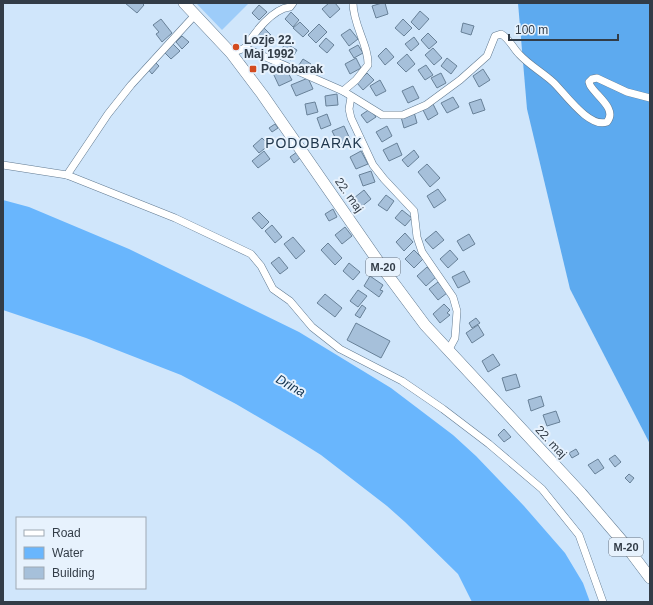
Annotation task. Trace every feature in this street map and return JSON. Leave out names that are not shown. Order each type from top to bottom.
[{"type":"main road","name":"22. maj","points":[[184,3],[231,53],[262,94],[387,274],[425,325],[601,516],[650,578]]},
{"type":"street","points":[[245,48],[252,35],[276,12],[283,8],[290,7],[293,3]]},
{"type":"street","points":[[343,91],[356,80],[368,65],[367,55],[354,16],[353,3]]},
{"type":"street","points":[[67,175],[100,126],[131,85],[195,15]]},
{"type":"street","points":[[231,53],[245,48],[343,91],[382,115],[403,115],[426,105],[460,80],[487,56],[495,36],[501,34],[504,35],[519,54],[554,82],[582,113],[598,123],[607,122],[610,118],[610,114],[606,106],[590,85],[589,82],[592,78],[597,78],[627,92],[650,98]]},
{"type":"street","points":[[351,97],[349,109],[351,118],[373,165],[414,211],[417,237],[422,252],[452,297],[457,311],[455,338],[448,351]]},
{"type":"street","points":[[3,164],[67,175],[175,218],[251,254],[261,266],[273,289],[290,301],[312,327],[340,349],[402,380],[489,444],[542,489],[579,535],[603,602]]},
{"type":"shaded area","points":[[196,3],[249,3],[222,30]]},
{"type":"shaded area","points":[[518,3],[650,3],[650,444],[570,289],[527,109]]},
{"type":"water","name":"Drina","points":[[3,200],[29,207],[129,249],[299,332],[391,388],[453,435],[476,456],[524,506],[565,553],[583,583],[590,602],[472,602],[458,574],[405,522],[387,506],[321,455],[294,438],[236,404],[181,375],[86,338],[3,310]]},
{"type":"building","points":[[125,3],[142,3],[144,5],[137,13]]},
{"type":"building","points":[[329,3],[335,3],[340,9],[330,18],[322,9]]},
{"type":"building","points":[[385,3],[388,14],[376,18],[372,6]]},
{"type":"building","points":[[259,5],[267,12],[259,20],[252,13]]},
{"type":"building","points":[[420,11],[429,19],[419,30],[411,22]]},
{"type":"building","points":[[291,12],[299,20],[293,27],[285,19]]},
{"type":"building","points":[[161,19],[172,33],[162,42],[156,34],[159,32],[153,25]]},
{"type":"building","points":[[403,19],[412,28],[404,36],[395,28]]},
{"type":"building","points":[[300,22],[309,31],[303,37],[293,28]]},
{"type":"building","points":[[463,23],[474,26],[471,35],[461,32]]},
{"type":"building","points":[[319,24],[327,32],[316,43],[308,35]]},
{"type":"building","points":[[263,27],[271,35],[261,44],[254,36]]},
{"type":"building","points":[[350,29],[358,39],[349,46],[341,35]]},
{"type":"building","points":[[428,33],[437,42],[429,49],[421,40]]},
{"type":"building","points":[[182,36],[189,42],[182,49],[176,42]]},
{"type":"building","points":[[414,37],[419,44],[411,51],[405,44]]},
{"type":"building","points":[[326,38],[334,45],[327,53],[319,46]]},
{"type":"building","points":[[285,43],[297,50],[291,60],[280,53]]},
{"type":"building","points":[[173,44],[180,51],[171,59],[164,52]]},
{"type":"building","points":[[358,45],[363,53],[354,58],[349,50]]},
{"type":"building","points":[[386,48],[394,57],[385,65],[378,56]]},
{"type":"building","points":[[433,48],[442,58],[434,65],[425,55]]},
{"type":"building","points":[[407,54],[415,64],[406,72],[397,63]]},
{"type":"building","points":[[356,58],[361,68],[350,74],[345,64]]},
{"type":"building","points":[[447,58],[457,66],[451,74],[441,66]]},
{"type":"building","points":[[303,59],[311,64],[307,70],[299,65]]},
{"type":"building","points":[[154,61],[159,66],[152,74],[147,68]]},
{"type":"building","points":[[426,65],[433,75],[425,80],[418,70]]},
{"type":"building","points":[[285,67],[292,80],[279,86],[273,73]]},
{"type":"building","points":[[483,69],[490,80],[479,87],[473,76]]},
{"type":"building","points":[[367,73],[374,80],[363,90],[357,83]]},
{"type":"building","points":[[441,73],[446,83],[437,88],[431,78]]},
{"type":"building","points":[[308,78],[313,89],[296,96],[291,85]]},
{"type":"building","points":[[380,80],[386,91],[376,96],[370,86]]},
{"type":"building","points":[[413,86],[419,98],[408,103],[402,91]]},
{"type":"building","points":[[337,94],[338,105],[326,106],[325,96]]},
{"type":"building","points":[[453,97],[459,107],[447,113],[441,103]]},
{"type":"building","points":[[481,99],[485,110],[473,114],[469,103]]},
{"type":"building","points":[[315,102],[318,112],[307,115],[305,104]]},
{"type":"building","points":[[433,104],[438,114],[428,120],[423,110]]},
{"type":"building","points":[[370,109],[376,117],[367,123],[361,115]]},
{"type":"building","points":[[414,112],[417,123],[404,128],[401,117]]},
{"type":"building","points":[[327,114],[331,125],[321,129],[317,118]]},
{"type":"building","points":[[275,124],[278,128],[272,132],[269,128]]},
{"type":"building","points":[[344,126],[350,139],[339,145],[332,131]]},
{"type":"building","points":[[387,126],[392,136],[382,142],[376,132]]},
{"type":"building","points":[[262,138],[269,145],[259,153],[253,146]]},
{"type":"building","points":[[397,143],[402,155],[389,161],[383,150]]},
{"type":"building","points":[[414,150],[419,157],[408,167],[402,160]]},
{"type":"building","points":[[264,151],[270,159],[258,168],[252,161]]},
{"type":"building","points":[[361,151],[368,164],[356,169],[350,157]]},
{"type":"building","points":[[297,152],[301,157],[294,163],[290,157]]},
{"type":"building","points":[[427,164],[440,178],[430,187],[418,172]]},
{"type":"building","points":[[371,171],[375,182],[363,186],[359,175]]},
{"type":"building","points":[[438,189],[446,200],[434,208],[427,196]]},
{"type":"building","points":[[364,190],[371,199],[361,207],[354,198]]},
{"type":"building","points":[[386,195],[394,201],[387,211],[378,205]]},
{"type":"building","points":[[333,209],[337,217],[329,221],[325,214]]},
{"type":"building","points":[[402,210],[412,218],[405,226],[395,218]]},
{"type":"building","points":[[259,212],[269,222],[262,229],[252,218]]},
{"type":"building","points":[[272,225],[282,237],[275,243],[265,231]]},
{"type":"building","points":[[345,227],[352,236],[342,244],[335,235]]},
{"type":"building","points":[[436,231],[444,240],[433,249],[425,240]]},
{"type":"building","points":[[405,233],[413,242],[404,251],[396,242]]},
{"type":"building","points":[[469,234],[475,244],[463,251],[457,241]]},
{"type":"building","points":[[293,237],[305,251],[296,259],[284,244]]},
{"type":"building","points":[[328,243],[342,258],[335,265],[321,250]]},
{"type":"building","points":[[414,250],[423,259],[414,268],[405,259]]},
{"type":"building","points":[[450,250],[458,259],[448,268],[440,259]]},
{"type":"building","points":[[279,257],[288,268],[280,274],[271,263]]},
{"type":"building","points":[[349,263],[360,272],[353,280],[343,271]]},
{"type":"building","points":[[427,267],[436,277],[426,286],[417,276]]},
{"type":"building","points":[[464,271],[470,282],[458,288],[452,277]]},
{"type":"building","points":[[370,276],[383,285],[380,290],[383,291],[379,297],[364,286]]},
{"type":"building","points":[[438,282],[447,293],[438,300],[429,289]]},
{"type":"building","points":[[358,290],[367,296],[358,307],[350,301]]},
{"type":"building","points":[[325,294],[342,308],[335,317],[317,303]]},
{"type":"building","points":[[444,304],[450,310],[447,313],[450,315],[440,323],[433,314]]},
{"type":"building","points":[[362,305],[366,308],[360,318],[355,315]]},
{"type":"building","points":[[476,318],[480,323],[472,328],[469,323]]},
{"type":"building","points":[[356,323],[390,341],[381,358],[347,340]]},
{"type":"building","points":[[478,325],[484,335],[472,343],[466,333]]},
{"type":"building","points":[[493,354],[500,365],[488,372],[482,361]]},
{"type":"building","points":[[516,374],[520,387],[506,391],[502,378]]},
{"type":"building","points":[[541,396],[544,406],[531,411],[528,400]]},
{"type":"building","points":[[556,411],[560,422],[547,426],[543,415]]},
{"type":"building","points":[[504,429],[511,437],[504,442],[498,435]]},
{"type":"building","points":[[576,449],[579,454],[572,458],[569,453]]},
{"type":"building","points":[[615,455],[621,462],[615,467],[609,459]]},
{"type":"building","points":[[598,459],[604,468],[595,474],[588,465]]},
{"type":"building","points":[[629,474],[634,478],[630,483],[625,478]]},
{"type":"place","name":"Lozje 22. Maj 1992","points":[[236,47]]},
{"type":"place","name":"Podobarak","points":[[253,69]]},
{"type":"district","name":"PODOBARAK","points":[[314,143]]}]
